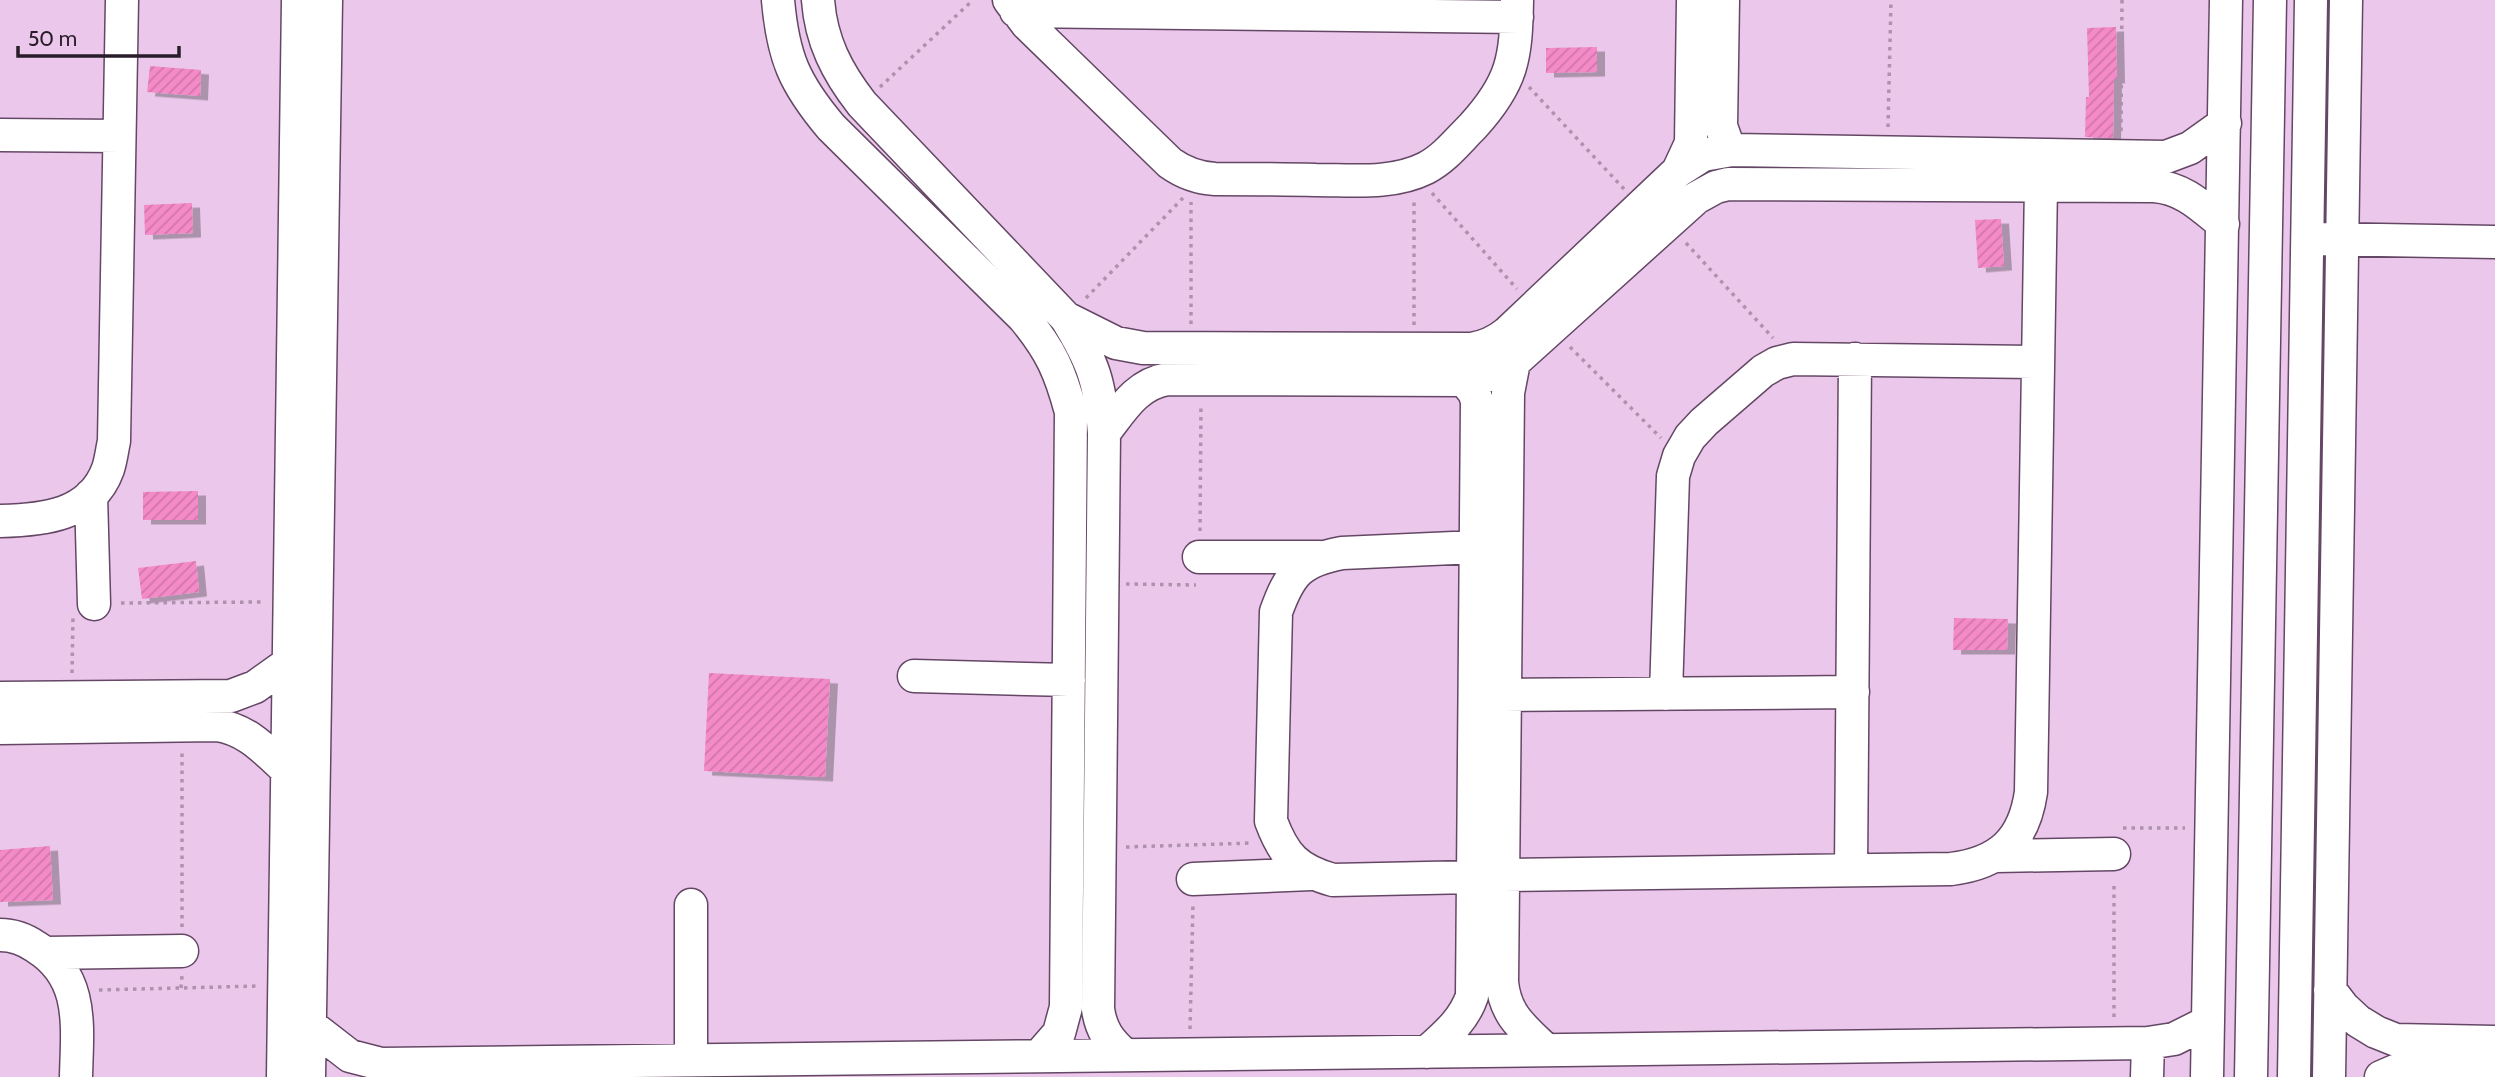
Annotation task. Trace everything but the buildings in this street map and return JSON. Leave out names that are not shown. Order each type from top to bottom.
[{"type":"street","points":[[0,521],[38,520],[67,512],[91,495],[108,470],[114,441],[122,0]]},
{"type":"street","points":[[298,0],[308,312],[309,1077]]},
{"type":"street","points":[[283,1077],[290,602],[326,0]]},
{"type":"street","points":[[778,0],[781,34],[791,68],[808,100],[831,127],[1024,318],[1046,346],[1062,378],[1071,412],[1066,1007],[1059,1033],[1039,1056]]},
{"type":"street","points":[[818,0],[819,20],[828,51],[842,79],[862,104],[1066,318],[1088,353],[1101,393],[1104,433],[1098,1009],[1105,1036],[1125,1055]]},
{"type":"street","points":[[1678,172],[1690,143],[1693,0]]},
{"type":"street","points":[[1723,0],[1721,126],[1732,150]]},
{"type":"street","points":[[2207,1077],[2226,0]]},
{"type":"street","points":[[2251,1077],[2270,0]]},
{"type":"street","points":[[2294,1077],[2311,0]]},
{"type":"street","points":[[2329,1077],[2346,0]]},
{"type":"street","points":[[1013,5],[1517,9],[1511,68],[1492,105],[1447,154],[1414,173],[1382,180],[1215,179],[1191,175],[1170,163],[1013,5]]},
{"type":"street","points":[[1488,876],[1505,695],[1508,393],[1514,362],[1543,318],[1641,206],[1678,172],[1703,155],[1732,150],[2166,157],[2178,154],[2225,123]]},
{"type":"street","points":[[0,135],[119,136]]},
{"type":"street","points":[[1066,318],[1104,338],[1130,346],[1482,348],[1543,318],[1706,191],[1728,184],[2165,187],[2186,194],[2223,224]]},
{"type":"street","points":[[1193,878],[1311,874],[1333,880],[1951,869],[1974,866],[1996,856],[2021,828],[2028,811],[2031,792],[2041,185]]},
{"type":"street","points":[[932,227],[956,202]]},
{"type":"street","points":[[2266,238],[2495,242]]},
{"type":"street","points":[[1666,694],[1673,477],[1679,456],[1690,437],[1704,422],[1750,381],[1777,363],[1793,359],[2038,362]]},
{"type":"street","points":[[1851,870],[1855,359]]},
{"type":"street","points":[[1104,433],[1133,396],[1155,381],[1464,380],[1490,374],[1514,362]]},
{"type":"street","points":[[1464,380],[1474,392],[1477,401],[1476,547],[1488,876],[1487,981],[1504,999],[1510,1014],[1546,1050]]},
{"type":"street","points":[[91,495],[94,604]]},
{"type":"street","points":[[1199,571],[1342,552],[1476,547]]},
{"type":"street","points":[[1311,874],[1293,861],[1279,842],[1272,821],[1276,612],[1286,586],[1300,569],[1320,557]]},
{"type":"street","points":[[0,728],[194,716],[231,696],[244,693],[290,662]]},
{"type":"street","points":[[914,676],[1069,680]]},
{"type":"street","points":[[1505,695],[1853,692]]},
{"type":"street","points":[[0,698],[72,698],[194,716],[241,731],[288,771]]},
{"type":"street","points":[[1996,856],[2114,854]]},
{"type":"street","points":[[691,905],[691,1060]]},
{"type":"street","points":[[0,935],[27,941],[46,953],[62,970],[72,990],[77,1011],[76,1077]]},
{"type":"street","points":[[46,953],[182,951]]},
{"type":"street","points":[[1427,1052],[1455,1027],[1467,1012],[1472,996],[1487,981]]},
{"type":"street","points":[[2330,990],[2358,1021],[2376,1032],[2457,1057],[2495,1073]]},
{"type":"street","points":[[310,1026],[350,1056],[381,1070],[691,1060],[1190,1054],[1243,1065],[1427,1052],[2148,1043],[2174,1039],[2208,1022]]},
{"type":"street","points":[[2381,1077],[2395,1071],[2457,1057],[2495,1042]]},
{"type":"street","points":[[2147,1077],[2148,1043]]},
{"type":"path","points":[[862,104],[974,0]]},
{"type":"path","points":[[1888,152],[1891,0]]},
{"type":"path","points":[[2121,157],[2122,0]]},
{"type":"path","points":[[1511,68],[1641,206]]},
{"type":"path","points":[[1414,173],[1543,318],[1679,456]]},
{"type":"path","points":[[1414,173],[1414,349]]},
{"type":"path","points":[[1066,318],[1191,189],[1191,348]]},
{"type":"path","points":[[1668,223],[1793,359]]},
{"type":"path","points":[[1199,571],[1201,379]]},
{"type":"path","points":[[72,698],[73,608],[78,604],[290,602]]},
{"type":"path","points":[[181,988],[194,716]]},
{"type":"path","points":[[1100,848],[1279,842]]},
{"type":"path","points":[[1190,1054],[1194,845]]},
{"type":"path","points":[[2114,854],[2114,1043]]},
{"type":"path","points":[[72,990],[284,985]]}]
